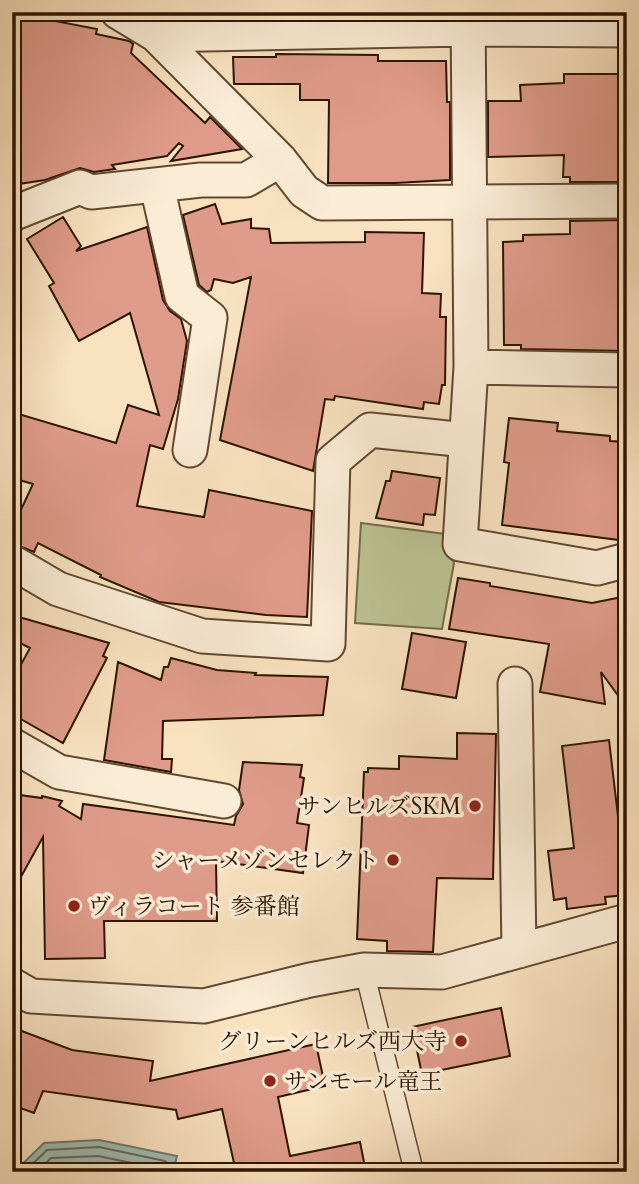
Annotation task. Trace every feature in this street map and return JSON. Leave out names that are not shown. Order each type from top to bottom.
[{"type":"street","points":[[118,12],[156,35],[280,160],[304,191],[322,203],[627,201]]},
{"type":"street","points":[[156,35],[468,21],[627,30]]},
{"type":"street","points":[[468,21],[471,367],[460,544],[597,568],[627,560]]},
{"type":"street","points":[[12,214],[80,187],[91,192],[201,180],[246,180],[280,160]]},
{"type":"street","points":[[157,186],[182,296],[210,318],[190,450]]},
{"type":"street","points":[[471,367],[627,370]]},
{"type":"street","points":[[12,562],[58,589],[202,636],[328,644],[333,461],[370,430],[466,440]]},
{"type":"street","points":[[516,684],[519,951]]},
{"type":"street","points":[[12,745],[60,772],[225,802]]},
{"type":"street","points":[[12,985],[31,996],[204,1006],[364,970],[442,972],[627,921]]},
{"type":"lane","points":[[364,970],[414,1172]]},
{"type":"green space","points":[[361,523],[445,534],[454,563],[442,629],[355,623]]},
{"type":"water","points":[[99,1140],[177,1156],[173,1172],[14,1172],[44,1143]]},
{"type":"building","points":[[12,12],[38,12],[39,18],[97,29],[96,34],[129,41],[133,44],[131,53],[205,123],[210,117],[242,149],[171,161],[183,146],[179,143],[167,156],[112,165],[115,169],[94,172],[80,168],[45,180],[12,185]]},
{"type":"building","points":[[276,54],[378,55],[378,61],[446,61],[447,102],[450,102],[450,180],[328,183],[329,100],[300,100],[300,84],[234,84],[233,57],[276,57]]},
{"type":"building","points":[[564,74],[622,74],[624,182],[570,182],[570,177],[563,177],[564,155],[488,157],[488,101],[521,101],[520,85],[564,83]]},
{"type":"building","points":[[215,204],[222,224],[251,219],[251,228],[269,229],[271,243],[365,242],[365,232],[424,233],[422,293],[441,294],[440,317],[446,317],[445,385],[442,385],[439,404],[424,402],[423,409],[335,396],[334,400],[325,399],[313,471],[220,440],[251,277],[233,283],[214,279],[211,290],[207,292],[199,285],[183,215]]},
{"type":"building","points":[[63,217],[81,246],[76,251],[147,227],[163,300],[170,311],[181,319],[187,341],[178,399],[163,449],[150,445],[137,506],[204,517],[209,490],[312,511],[307,617],[266,615],[159,602],[100,577],[101,575],[38,543],[34,552],[12,543],[12,529],[33,484],[12,478],[12,412],[116,443],[128,405],[159,415],[130,313],[79,341],[49,286],[54,283],[27,239]]},
{"type":"building","points":[[623,220],[623,229],[627,229],[627,351],[521,349],[521,345],[504,345],[503,242],[523,241],[523,235],[570,234],[570,221]]},
{"type":"building","points":[[509,418],[558,423],[557,431],[610,436],[610,441],[627,442],[622,501],[627,502],[627,541],[502,525],[509,463],[504,462]]},
{"type":"building","points":[[392,471],[440,478],[435,515],[424,514],[423,525],[376,518],[386,481],[390,481]]},
{"type":"building","points":[[458,578],[592,603],[627,596],[627,708],[601,672],[605,704],[540,692],[549,644],[449,629]]},
{"type":"building","points":[[12,615],[109,643],[103,656],[107,658],[63,743],[12,714],[12,681],[30,648],[12,639]]},
{"type":"building","points":[[412,633],[466,642],[456,698],[402,689]]},
{"type":"building","points":[[171,658],[217,670],[256,673],[255,675],[328,677],[323,715],[163,721],[162,759],[172,759],[171,772],[104,760],[118,662],[161,680],[164,667],[168,667]]},
{"type":"building","points":[[457,733],[496,734],[493,879],[437,878],[433,952],[387,951],[387,941],[357,939],[364,772],[368,772],[368,768],[399,769],[399,756],[457,759]]},
{"type":"building","points":[[609,740],[621,842],[627,842],[627,895],[605,897],[606,904],[567,909],[566,898],[554,900],[548,851],[574,848],[562,746]]},
{"type":"building","points":[[243,762],[302,765],[300,777],[304,778],[297,823],[309,825],[303,873],[216,861],[217,921],[104,921],[105,958],[45,959],[43,837],[12,893],[12,794],[42,796],[62,801],[59,806],[81,819],[83,804],[234,825],[243,804],[239,790]]},
{"type":"building","name":"グリーンヒルズ西大寺","points":[[501,1008],[510,1056],[422,1074],[412,1027]]},
{"type":"building","points":[[19,1030],[72,1050],[153,1061],[150,1081],[316,1044],[325,1086],[278,1097],[290,1156],[360,1142],[366,1172],[236,1172],[222,1109],[178,1119],[176,1110],[43,1091],[34,1113],[12,1105],[12,1047]]},
{"type":"place","name":"サンヒルズSKM","points":[[475,806]]},
{"type":"place","name":"シャーメゾンセレクト","points":[[393,860]]},
{"type":"place","name":"ヴィラコート 参番館","points":[[74,906]]},
{"type":"place","name":"グリーンヒルズ西大寺","points":[[461,1041]]},
{"type":"place","name":"サンモール竜王","points":[[270,1081]]}]
